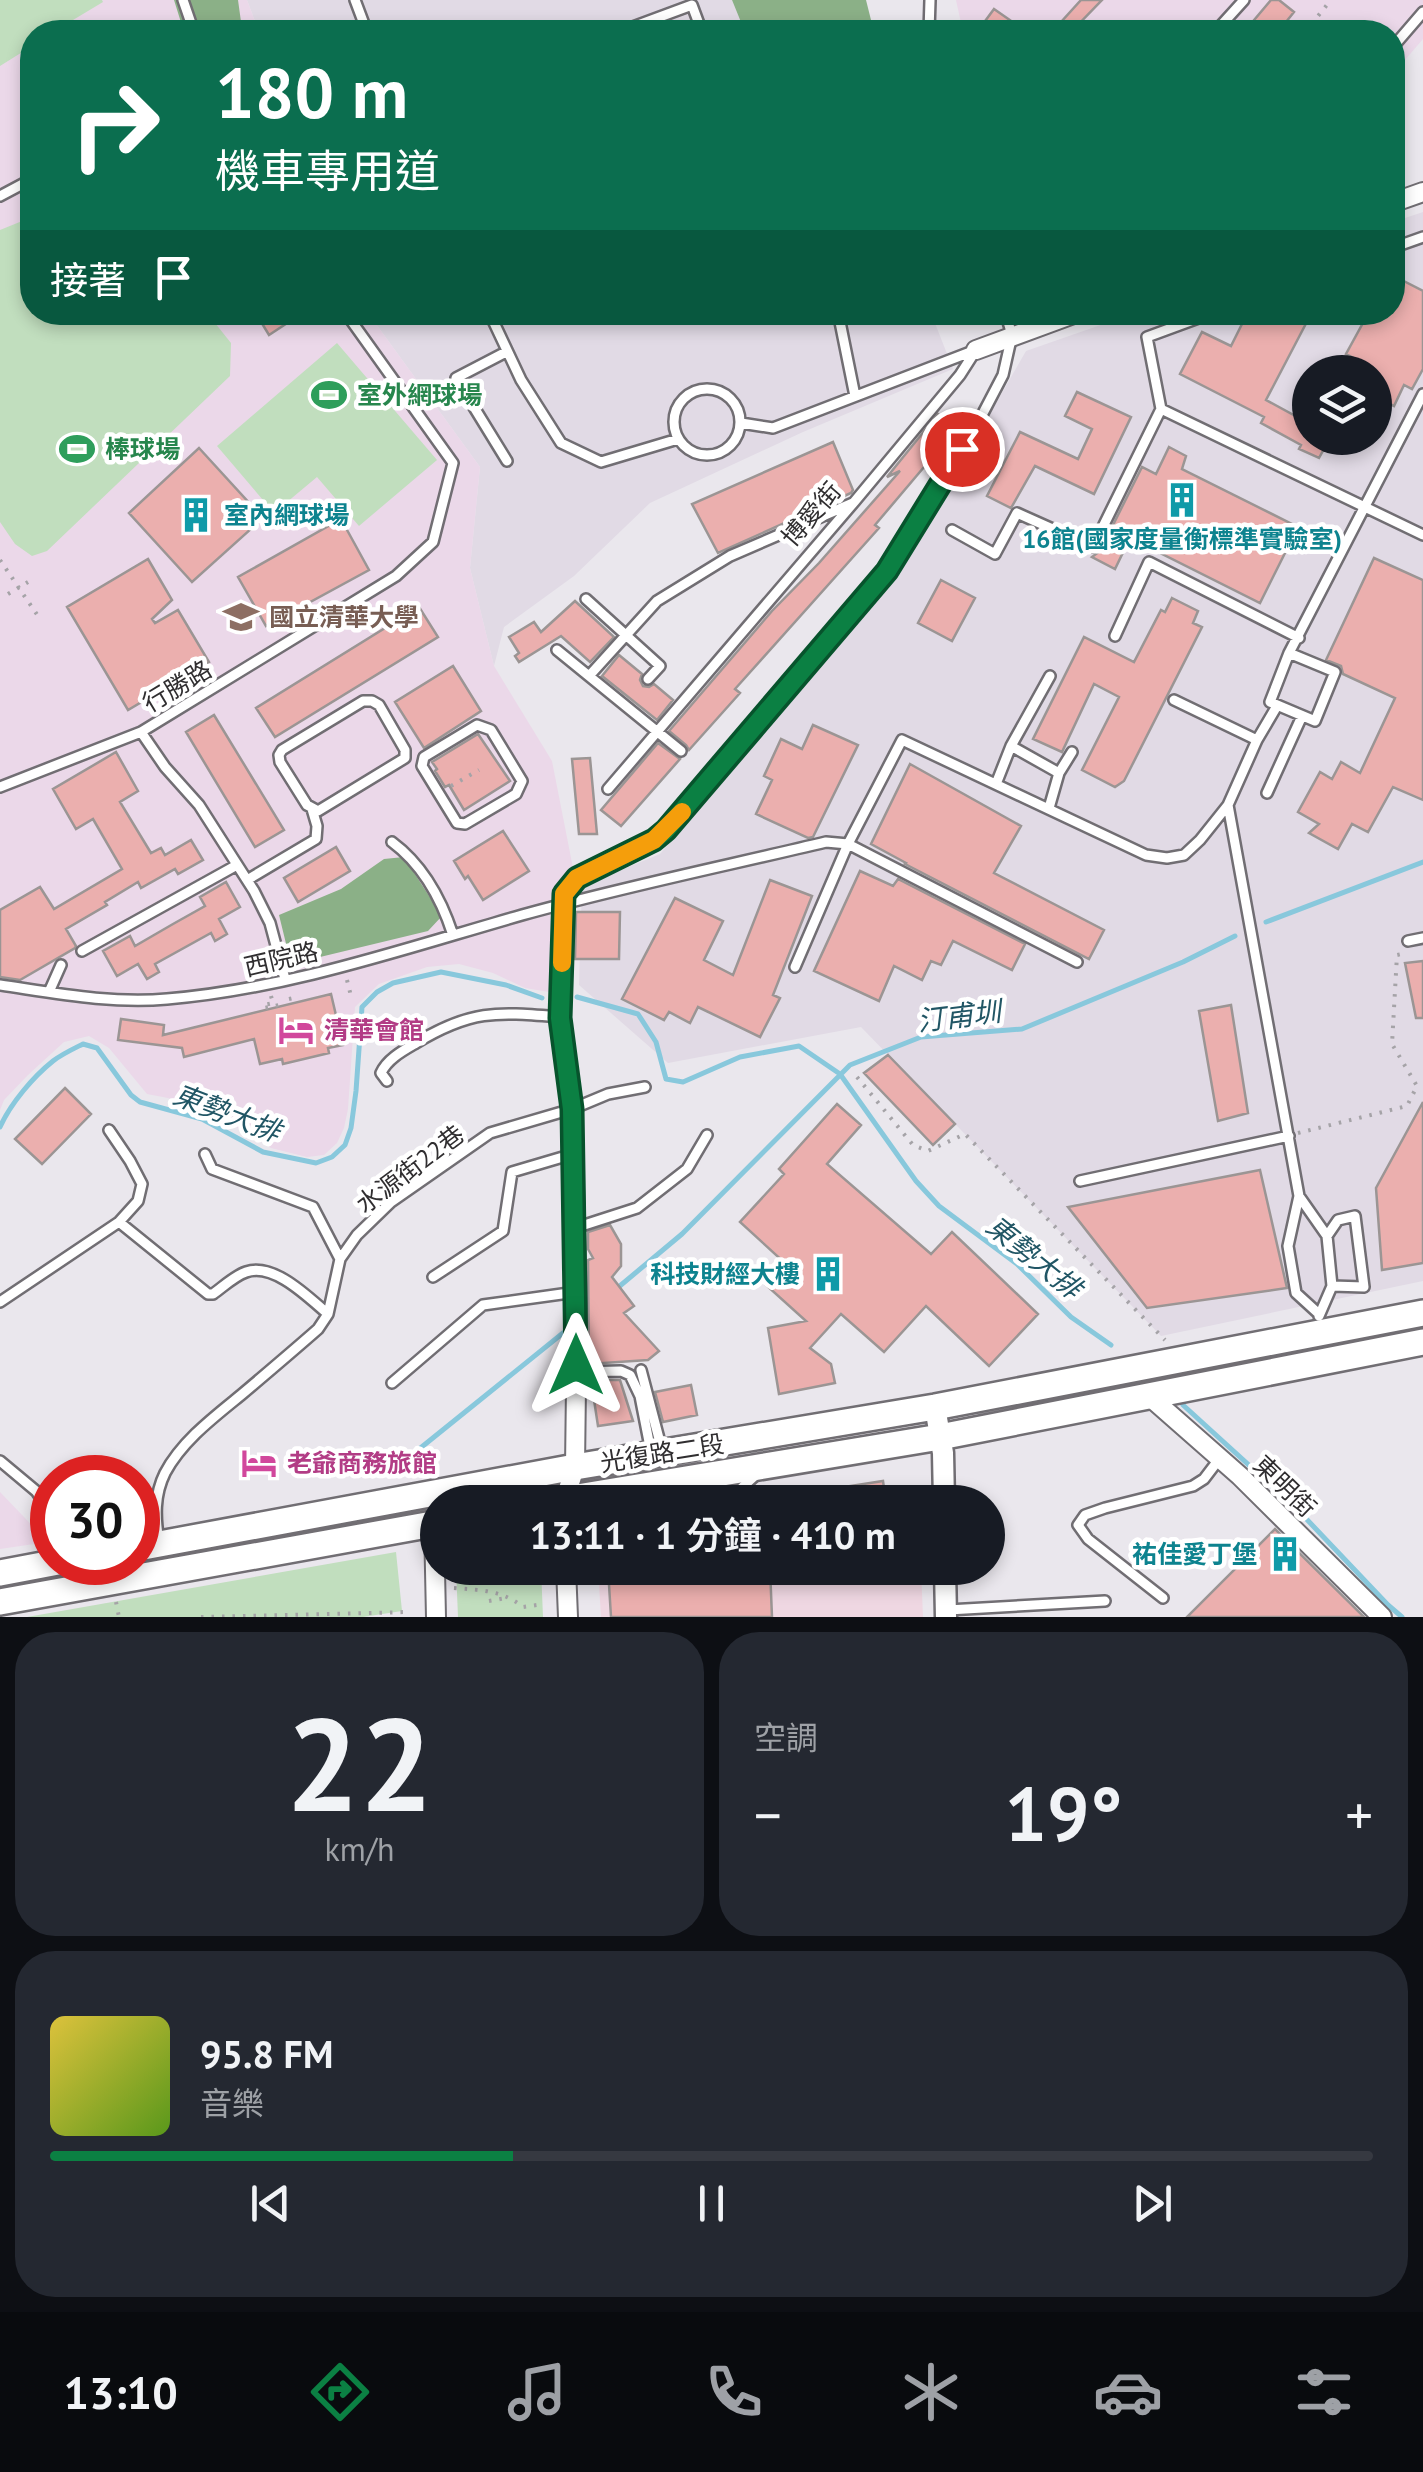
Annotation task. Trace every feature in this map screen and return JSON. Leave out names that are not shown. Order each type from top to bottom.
[{"type":"main road","points":[[1180,1360],[1320,1323],[1423,1313]]},
{"type":"main road","name":"光復路二段","points":[[648,1485],[940,1437],[1423,1342]]},
{"type":"main road","name":"光復路二段","points":[[160,1544],[1180,1360]]},
{"type":"main road","points":[[0,1602],[420,1526]]},
{"type":"main road","points":[[0,1573],[30,1567]]},
{"type":"street","points":[[976,350],[1041,325]]},
{"type":"street","points":[[564,904],[560,1018],[572,1109],[576,1292],[575,1467],[567,1485]]},
{"type":"street","name":"東明街","points":[[1149,1396],[1278,1512],[1382,1617]]},
{"type":"street","points":[[936,1406],[944,1453],[944,1485]]},
{"type":"street","points":[[436,1585],[436,1617]]},
{"type":"street","points":[[567,1585],[568,1617]]},
{"type":"street","points":[[945,1585],[946,1614]]},
{"type":"lane","points":[[1226,20],[1244,0]]},
{"type":"lane","points":[[651,20],[692,5],[698,20]]},
{"type":"lane","points":[[1405,33],[1423,12]]},
{"type":"lane","name":"行勝路","points":[[0,787],[141,732],[396,576],[433,542],[453,463],[355,325]]},
{"type":"lane","points":[[494,325],[521,380],[561,443],[601,462],[678,439]]},
{"type":"lane","points":[[841,325],[856,396]]},
{"type":"lane","points":[[564,904],[564,894],[577,878],[654,840],[666,830],[887,571],[1002,375],[1012,335],[1009,325]]},
{"type":"lane","points":[[952,530],[995,554],[1017,513],[1092,547],[1161,409],[1147,338],[1182,325]]},
{"type":"lane","points":[[741,423],[773,428],[976,350]]},
{"type":"lane","name":"博愛街","points":[[608,788],[855,502],[976,350]]},
{"type":"lane","points":[[506,352],[456,378],[507,461]]},
{"type":"lane","points":[[715,389],[734,402],[741,423],[734,442],[716,454],[694,453],[678,439],[674,429],[677,408],[693,392],[715,389]]},
{"type":"lane","points":[[1289,653],[1336,672],[1315,721],[1270,702],[1289,653],[1423,394]]},
{"type":"lane","points":[[1161,409],[1423,535]]},
{"type":"lane","points":[[590,676],[656,601],[730,556],[855,502]]},
{"type":"lane","points":[[1115,636],[1149,562],[1299,638]]},
{"type":"lane","points":[[586,599],[660,666],[648,679]]},
{"type":"lane","points":[[557,650],[681,751]]},
{"type":"lane","points":[[996,784],[1011,746],[1050,676]]},
{"type":"lane","points":[[1174,700],[1257,740]]},
{"type":"lane","points":[[247,880],[316,839],[312,809],[306,805],[279,755],[282,750],[363,702],[372,701],[405,750],[405,758],[318,811],[312,809]]},
{"type":"lane","points":[[794,967],[848,844],[902,740],[1146,854],[1167,858],[1184,854],[1228,805],[1277,706]]},
{"type":"lane","points":[[1267,793],[1302,716]]},
{"type":"lane","points":[[477,725],[491,730],[522,781],[516,794],[465,824],[453,819],[439,794],[422,766],[424,757],[477,725]]},
{"type":"lane","points":[[141,732],[199,805],[254,891],[270,924],[286,980]]},
{"type":"lane","points":[[1011,746],[1059,773]]},
{"type":"lane","points":[[1049,808],[1059,773],[1072,752]]},
{"type":"lane","points":[[1228,805],[1299,1196],[1288,1246],[1296,1293],[1320,1323]]},
{"type":"lane","points":[[392,842],[410,856],[432,888],[443,905],[452,934]]},
{"type":"lane","name":"西院路","points":[[0,985],[100,999],[164,1000],[268,984],[564,904],[826,842],[848,844]]},
{"type":"lane","points":[[848,844],[1077,962]]},
{"type":"lane","points":[[82,951],[237,864]]},
{"type":"lane","points":[[1408,941],[1423,938]]},
{"type":"lane","points":[[49,992],[60,965]]},
{"type":"lane","points":[[387,1081],[381,1072],[384,1066],[405,1049],[438,1030],[475,1016],[505,1013],[560,1018]]},
{"type":"lane","name":"水源街22巷","points":[[340,1259],[357,1234],[390,1202],[490,1134],[608,1094],[644,1087]]},
{"type":"lane","points":[[0,1302],[119,1222],[138,1201],[142,1184],[109,1130]]},
{"type":"lane","points":[[575,1228],[637,1208],[687,1169],[707,1135]]},
{"type":"lane","points":[[1080,1181],[1289,1136]]},
{"type":"lane","points":[[160,1490],[165,1473],[185,1446],[318,1330],[328,1314],[340,1259],[313,1207],[212,1169],[205,1154]]},
{"type":"lane","points":[[433,1277],[503,1231],[512,1172],[574,1154]]},
{"type":"lane","points":[[1299,1196],[1327,1236],[1332,1286],[1320,1323]]},
{"type":"lane","points":[[1327,1236],[1338,1220],[1355,1216],[1364,1287],[1332,1286]]},
{"type":"lane","points":[[119,1222],[208,1294],[243,1272],[257,1270],[287,1280],[328,1314]]},
{"type":"lane","points":[[392,1383],[483,1305],[576,1292]]},
{"type":"lane","points":[[641,1370],[657,1454]]},
{"type":"lane","points":[[576,1372],[621,1371],[630,1375],[657,1454]]},
{"type":"lane","points":[[1163,1598],[1088,1539],[1078,1526],[1086,1515],[1105,1508],[1193,1486],[1204,1479],[1220,1458]]},
{"type":"lane","points":[[0,1461],[30,1486]]},
{"type":"lane","points":[[744,1485],[764,1466]]},
{"type":"lane","points":[[946,1614],[1105,1601]]},
{"type":"path","points":[[1315,20],[1331,0]]},
{"type":"path","points":[[0,560],[38,616]]},
{"type":"path","points":[[8,594],[28,582]]},
{"type":"path","points":[[439,794],[479,770]]},
{"type":"path","points":[[1289,1136],[1406,1106],[1417,1086],[1392,1044],[1398,955],[1410,952]]},
{"type":"path","points":[[345,974],[352,1000]]},
{"type":"path","points":[[268,984],[273,1003],[264,1008],[280,1005]]},
{"type":"path","points":[[289,999],[298,996]]},
{"type":"path","points":[[857,1077],[914,1146],[928,1151],[965,1134],[1180,1360]]},
{"type":"path","points":[[454,1588],[490,1590],[511,1597],[523,1607],[544,1604]]},
{"type":"path","points":[[489,1601],[511,1597]]},
{"type":"path","points":[[115,1598],[119,1617]]},
{"type":"path","points":[[200,1617],[408,1612]]},
{"type":"shaded area","name":"國立清華大學","points":[[0,0],[247,0],[254,20],[20,20],[20,325],[377,325],[480,467],[470,568],[494,666],[552,761],[573,868],[562,883],[554,906],[555,993],[525,988],[493,973],[459,964],[427,967],[379,984],[355,1007],[348,1109],[337,1143],[324,1155],[307,1157],[271,1148],[193,1107],[147,1094],[109,1048],[89,1036],[64,1042],[4,1100],[0,1110]]},
{"type":"shaded area","points":[[247,0],[732,0],[740,20],[254,20]]},
{"type":"shaded area","points":[[956,0],[1423,0],[1423,39],[1405,60],[1405,20],[960,20]]},
{"type":"shaded area","points":[[1423,212],[1423,1281],[1161,1336],[861,1027],[668,1063],[579,985],[582,886],[660,854],[896,577],[1026,351],[1101,325],[1405,325],[1405,218]]},
{"type":"shaded area","points":[[377,325],[936,325],[953,369],[803,432],[650,503],[574,576],[504,627],[494,666],[470,568],[480,467]]},
{"type":"shaded area","points":[[0,1492],[30,1523],[30,1545],[0,1549]]},
{"type":"shaded area","points":[[599,1585],[922,1585],[923,1617],[601,1617]]},
{"type":"green space","points":[[0,0],[102,0],[73,20],[20,20],[20,54],[0,66]]},
{"type":"green space","points":[[174,0],[238,0],[241,20],[180,20]]},
{"type":"green space","points":[[732,0],[866,0],[871,20],[740,20]]},
{"type":"green space","name":"棒球場","points":[[20,222],[20,325],[217,325],[231,343],[230,376],[47,551],[32,556],[15,544],[0,522],[0,230]]},
{"type":"green space","name":"室外網球場","points":[[337,343],[437,460],[359,526],[317,477],[274,513],[217,446]]},
{"type":"green space","points":[[404,857],[442,916],[428,931],[291,964],[279,915],[341,889],[384,859]]},
{"type":"green space","points":[[396,1552],[402,1611],[363,1617],[27,1617]]},
{"type":"green space","points":[[457,1585],[542,1585],[543,1617],[458,1617]]},
{"type":"building","points":[[1081,0],[1102,0],[1083,20],[1063,20]]},
{"type":"building","points":[[1271,0],[1279,0],[1294,12],[1288,20],[1254,20]]},
{"type":"building","points":[[994,9],[1010,20],[986,20]]},
{"type":"building","points":[[1405,282],[1423,291],[1423,369],[1412,389],[1404,385],[1394,406],[1392,355],[1348,355],[1362,325],[1405,325]]},
{"type":"building","points":[[263,325],[284,325],[269,335]]},
{"type":"building","points":[[1242,325],[1305,325],[1266,400],[1292,414],[1292,440],[1261,423],[1264,417],[1180,374],[1202,332],[1231,346]]},
{"type":"building","points":[[1077,392],[1131,417],[1094,494],[1035,466],[1011,508],[987,496],[1020,432],[1078,459],[1092,429],[1065,416]]},
{"type":"building","points":[[938,414],[957,428],[875,525],[879,528],[735,689],[740,693],[689,750],[669,731],[900,471],[887,477]]},
{"type":"building","points":[[833,442],[851,493],[718,553],[692,504]]},
{"type":"building","name":"16館(國家度量衡標準實驗室)","points":[[1169,447],[1186,456],[1182,469],[1298,527],[1260,603],[1130,538],[1115,569],[1092,557],[1100,551],[1142,467],[1156,474]]},
{"type":"building","name":"室內網球場","points":[[199,448],[263,518],[192,582],[129,513]]},
{"type":"building","points":[[341,519],[369,570],[266,626],[238,577]]},
{"type":"building","points":[[1374,558],[1423,580],[1423,800],[1393,787],[1368,832],[1352,824],[1338,849],[1309,833],[1319,824],[1298,812],[1320,772],[1332,779],[1341,762],[1360,773],[1395,698],[1343,674],[1341,666],[1326,660]]},
{"type":"building","points":[[148,559],[172,600],[152,619],[155,623],[178,610],[209,662],[128,710],[67,607]]},
{"type":"building","points":[[941,580],[975,598],[952,641],[918,623]]},
{"type":"building","points":[[1172,598],[1198,611],[1193,623],[1202,627],[1124,781],[1115,787],[1082,770],[1119,697],[1094,684],[1062,752],[1033,739],[1084,637],[1134,662],[1161,610],[1165,612]]},
{"type":"building","points":[[575,601],[614,637],[590,662],[561,636],[519,662],[515,656],[519,653],[509,637],[534,622],[541,632]]},
{"type":"building","points":[[419,607],[438,637],[275,737],[256,708]]},
{"type":"building","points":[[619,655],[642,674],[643,686],[654,684],[673,700],[657,720],[602,676]]},
{"type":"building","points":[[453,666],[481,711],[424,748],[395,702]]},
{"type":"building","points":[[214,715],[284,830],[255,847],[186,732]]},
{"type":"building","points":[[813,725],[858,745],[813,837],[808,838],[756,814],[772,780],[764,776],[781,739],[802,749]]},
{"type":"building","points":[[478,734],[510,781],[464,810],[449,785],[445,787],[432,762]]},
{"type":"building","points":[[658,743],[680,759],[621,826],[601,810]]},
{"type":"building","points":[[116,752],[138,791],[120,802],[151,853],[161,848],[165,855],[191,840],[203,860],[178,874],[175,869],[141,888],[138,882],[66,929],[75,948],[20,980],[0,977],[0,910],[40,887],[54,909],[122,869],[93,819],[76,829],[53,789]]},
{"type":"building","points":[[590,758],[597,834],[579,834],[572,759]]},
{"type":"building","points":[[910,764],[1021,826],[994,873],[1104,930],[1089,959],[871,844]]},
{"type":"building","points":[[503,831],[529,871],[483,900],[454,861]]},
{"type":"building","points":[[336,847],[350,871],[298,902],[284,878]]},
{"type":"building","points":[[860,871],[893,886],[898,879],[1025,944],[1012,970],[953,941],[941,965],[931,961],[922,980],[894,966],[879,1001],[814,971]]},
{"type":"building","points":[[770,880],[812,896],[773,995],[780,998],[760,1037],[698,1007],[690,1023],[669,1012],[664,1020],[622,999],[675,898],[723,921],[704,960],[733,975]]},
{"type":"building","points":[[226,882],[240,907],[219,919],[227,934],[215,941],[211,933],[155,964],[159,972],[147,979],[138,964],[117,976],[103,951],[130,936],[135,946],[205,906],[200,897]]},
{"type":"building","points":[[576,912],[620,912],[619,959],[575,959]]},
{"type":"building","points":[[1423,961],[1423,1018],[1416,1018],[1405,963]]},
{"type":"building","points":[[331,994],[343,1045],[328,1048],[329,1053],[283,1064],[282,1059],[260,1064],[254,1039],[184,1057],[182,1048],[118,1040],[121,1019],[164,1025],[163,1035]]},
{"type":"building","points":[[1231,1005],[1248,1113],[1218,1121],[1199,1011]]},
{"type":"building","points":[[888,1055],[955,1124],[933,1145],[864,1073]]},
{"type":"building","points":[[65,1088],[91,1114],[42,1164],[15,1139]]},
{"type":"building","points":[[1423,1102],[1423,1263],[1382,1270],[1376,1188]]},
{"type":"building","points":[[837,1104],[861,1125],[827,1164],[931,1254],[952,1232],[1038,1314],[989,1366],[926,1306],[884,1352],[841,1314],[810,1348],[831,1364],[835,1383],[779,1394],[768,1328],[806,1321],[766,1285],[786,1264],[740,1222],[784,1174],[779,1169]]},
{"type":"building","points":[[1260,1170],[1287,1288],[1147,1308],[1068,1207]]},
{"type":"building","points":[[610,1225],[621,1244],[621,1266],[612,1277],[634,1306],[624,1313],[659,1351],[648,1360],[589,1364],[588,1260],[593,1258],[588,1249],[588,1232]]},
{"type":"building","points":[[591,1380],[620,1380],[633,1421],[598,1426]]},
{"type":"building","points":[[691,1385],[697,1415],[663,1422],[655,1392]]},
{"type":"building","name":"祐佳愛丁堡","points":[[1275,1529],[1364,1617],[1187,1617]]},
{"type":"building","points":[[609,1585],[771,1585],[772,1617],[611,1617]]},
{"type":"waterway","name":"汀甫圳","points":[[1266,922],[1423,862]]},
{"type":"waterway","name":"汀甫圳","points":[[615,1290],[682,1234],[850,1065],[921,1037],[1022,1029],[1183,962],[1235,936]]},
{"type":"waterway","name":"東勢大排","points":[[0,1127],[16,1100],[38,1075],[56,1058],[83,1044],[97,1048],[140,1102],[202,1119],[263,1152],[316,1163],[332,1157],[345,1145],[356,1091],[362,1007],[377,992],[393,983],[441,972],[506,985],[542,998]]},
{"type":"waterway","name":"東勢大排","points":[[577,997],[638,1014],[656,1042],[666,1079],[683,1082],[740,1057],[799,1046],[840,1074],[916,1181],[939,1206],[1017,1264],[1071,1317],[1111,1345]]},
{"type":"waterway","name":"汀甫圳","points":[[413,1454],[563,1333]]},
{"type":"waterway","name":"東勢大排","points":[[1183,1405],[1296,1508],[1402,1617]]},
{"type":"slow traffic","points":[[562,963],[564,894],[577,878],[654,840],[682,812]]},
{"type":"place","name":"室外網球場","points":[[329,395]]},
{"type":"place","name":"棒球場","points":[[77,449]]},
{"type":"place","name":"16館(國家度量衡標準實驗室)","points":[[1182,500]]},
{"type":"place","name":"室內網球場","points":[[196,515]]},
{"type":"place","name":"國立清華大學","points":[[241,617]]},
{"type":"place","name":"清華會館","points":[[296,1030]]},
{"type":"place","name":"科技財經大樓","points":[[828,1274]]},
{"type":"place","name":"老爺商務旅館","points":[[259,1463]]},
{"type":"place","name":"祐佳愛丁堡","points":[[1285,1554]]},
{"type":"route","points":[[576,1365],[572,1109],[560,1018],[564,894],[577,878],[654,840],[666,830],[887,571],[962,449]]}]
